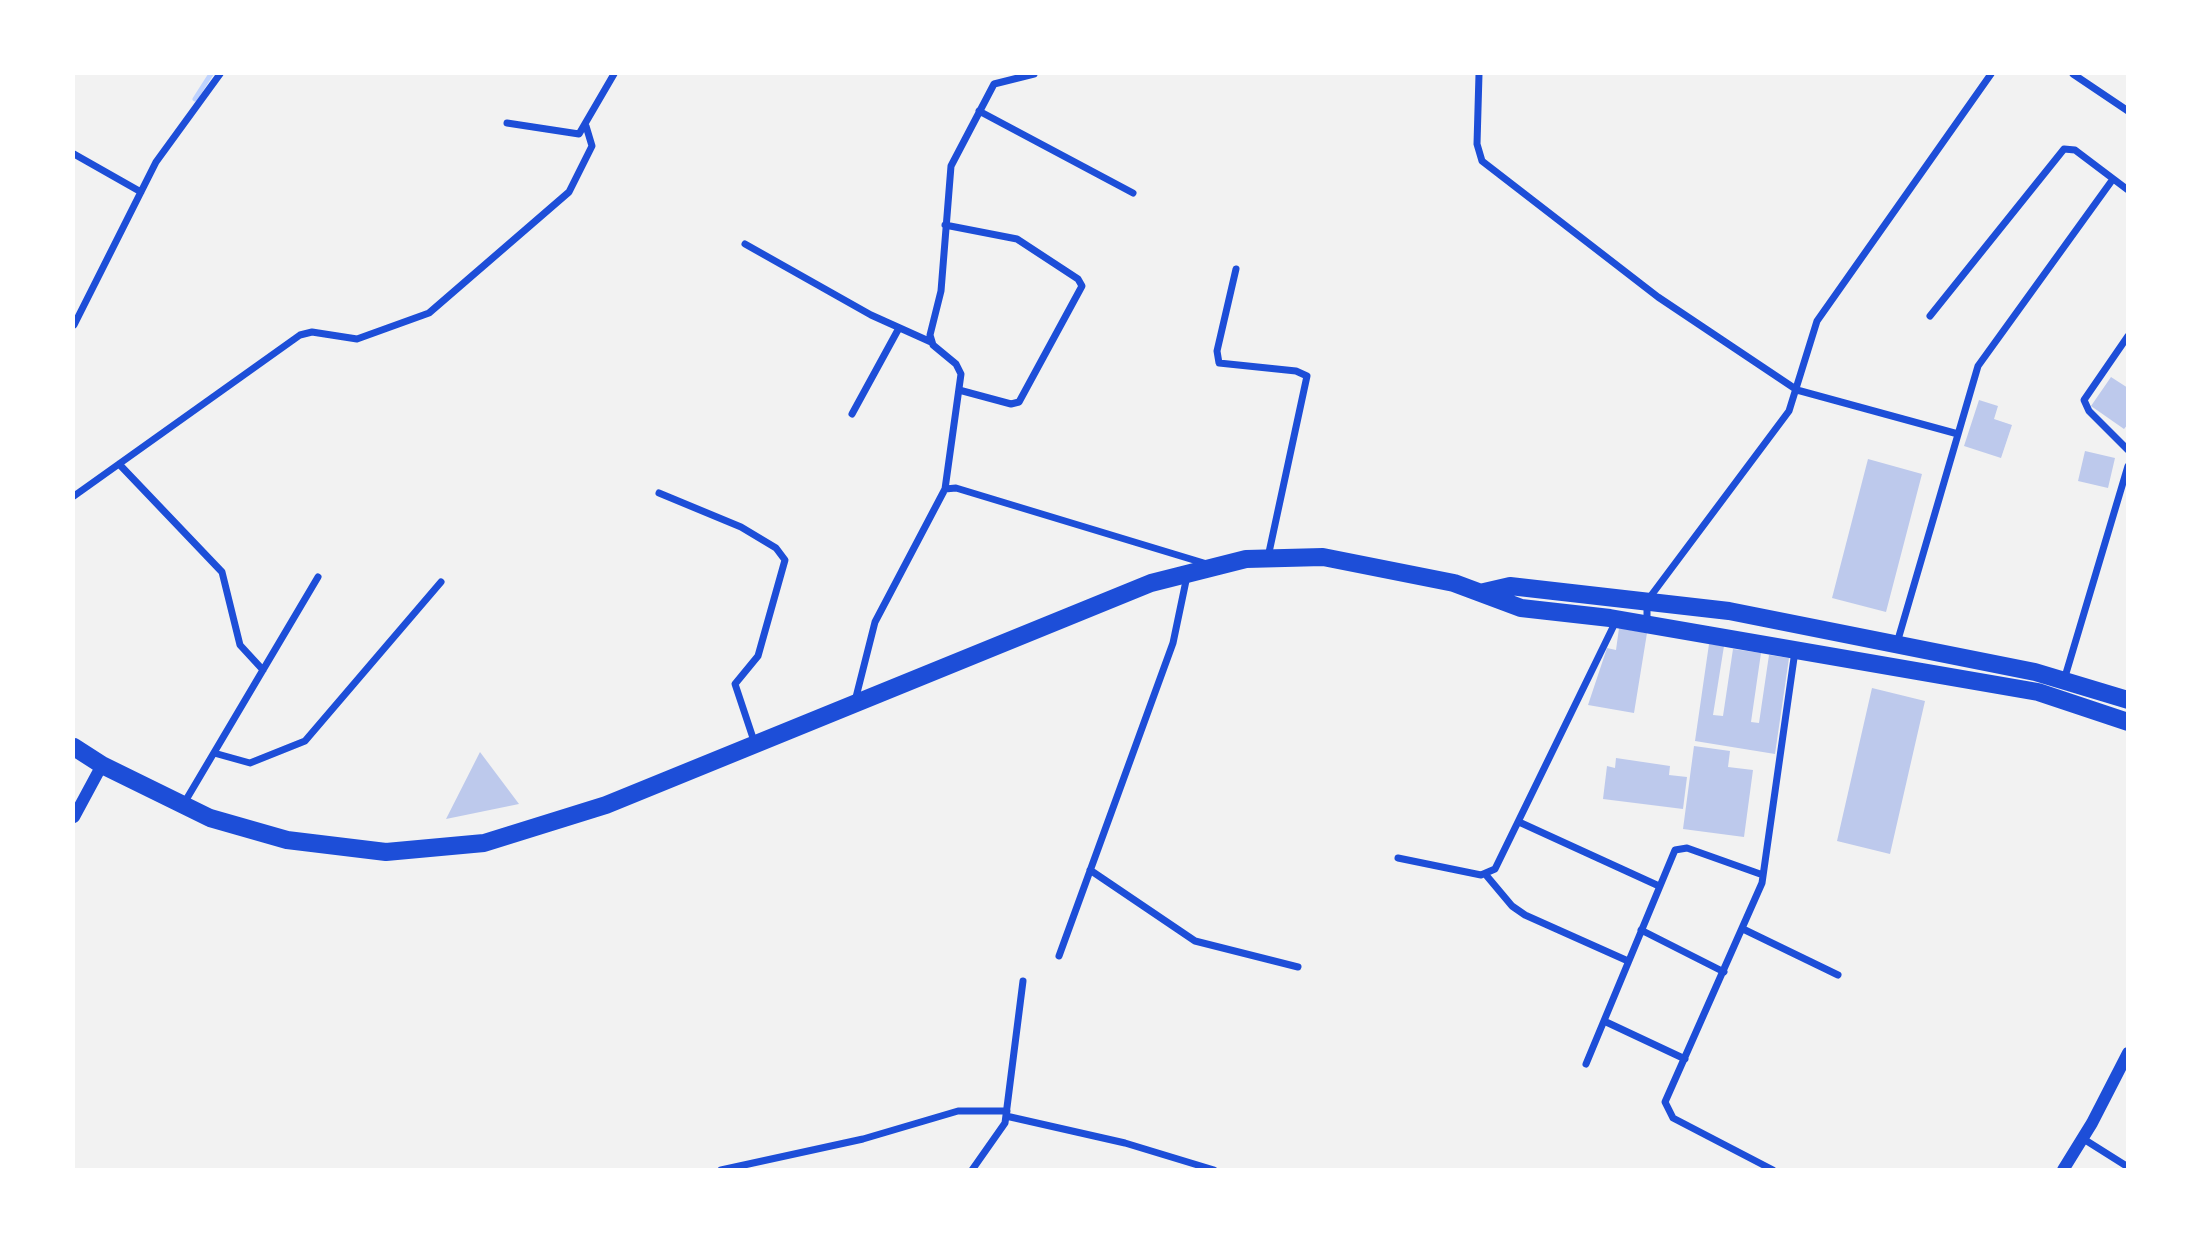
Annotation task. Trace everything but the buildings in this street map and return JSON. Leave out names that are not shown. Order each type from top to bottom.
[{"type":"main road","points":[[74,747],[102,765],[210,818],[300,842],[387,852],[484,843],[606,805],[1151,583],[1246,559],[1323,557],[1484,592],[1514,607],[1617,620],[2038,692],[2127,722]]},
{"type":"main road","points":[[1484,592],[1510,586],[1729,611],[2035,671],[2127,700]]},
{"type":"street","points":[[74,325],[156,162],[220,74]]},
{"type":"street","points":[[507,123],[576,135],[586,126],[614,74]]},
{"type":"street","points":[[931,342],[941,291],[951,166],[990,89],[1000,77],[1034,74]]},
{"type":"street","points":[[1479,74],[1478,153],[1487,167],[1658,297],[1797,390],[1958,434]]},
{"type":"street","points":[[1647,625],[1647,601],[1789,411],[1817,321],[1991,74]]},
{"type":"street","points":[[2073,74],[2127,111]]},
{"type":"street","points":[[2084,81],[2090,74]]},
{"type":"street","points":[[979,111],[1133,193]]},
{"type":"street","points":[[74,496],[300,335],[312,332],[357,339],[429,313],[569,192],[592,146],[586,126]]},
{"type":"street","points":[[1930,316],[2064,149],[2075,150],[2127,190]]},
{"type":"street","points":[[74,154],[141,192]]},
{"type":"street","points":[[1897,643],[1981,361],[2113,179]]},
{"type":"street","points":[[946,225],[1017,239],[1078,279],[1082,286],[1019,402],[1011,404],[958,390]]},
{"type":"street","points":[[745,244],[899,328],[931,342],[960,370],[945,489],[875,622],[854,704]]},
{"type":"street","points":[[1236,269],[1217,351],[1219,363],[1296,371],[1307,376],[1268,558]]},
{"type":"street","points":[[852,414],[899,328]]},
{"type":"street","points":[[2127,336],[2084,400],[2089,411],[2127,450]]},
{"type":"street","points":[[119,464],[222,572],[240,645],[263,670]]},
{"type":"street","points":[[2064,681],[2127,466]]},
{"type":"street","points":[[945,489],[956,488],[1215,567]]},
{"type":"street","points":[[659,493],[747,530],[776,548],[785,560],[758,656],[735,684],[755,744]]},
{"type":"street","points":[[1059,956],[1173,643],[1187,574]]},
{"type":"street","points":[[183,805],[318,577]]},
{"type":"street","points":[[214,752],[250,763],[306,741],[441,582]]},
{"type":"street","points":[[1486,874],[1499,863],[1617,620]]},
{"type":"street","points":[[1773,1170],[1668,1112],[1665,1102],[1760,891],[1795,650]]},
{"type":"street","points":[[74,817],[102,765]]},
{"type":"street","points":[[1519,822],[1659,886]]},
{"type":"street","points":[[1586,1064],[1673,853],[1680,848],[1763,875]]},
{"type":"street","points":[[1398,858],[1486,874],[1512,906],[1525,915],[1628,961]]},
{"type":"street","points":[[1090,870],[1186,936],[1207,946],[1298,967]]},
{"type":"street","points":[[1743,929],[1838,975]]},
{"type":"street","points":[[1641,930],[1724,972]]},
{"type":"street","points":[[972,1170],[1001,1133],[1007,1112],[1023,981]]},
{"type":"street","points":[[1604,1021],[1685,1059]]},
{"type":"street","points":[[2063,1170],[2127,1053]]},
{"type":"street","points":[[721,1170],[863,1139],[952,1112],[1007,1112],[1214,1170]]},
{"type":"street","points":[[2082,1138],[2127,1167]]},
{"type":"waterway","points":[[195,99],[211,74]]}]
